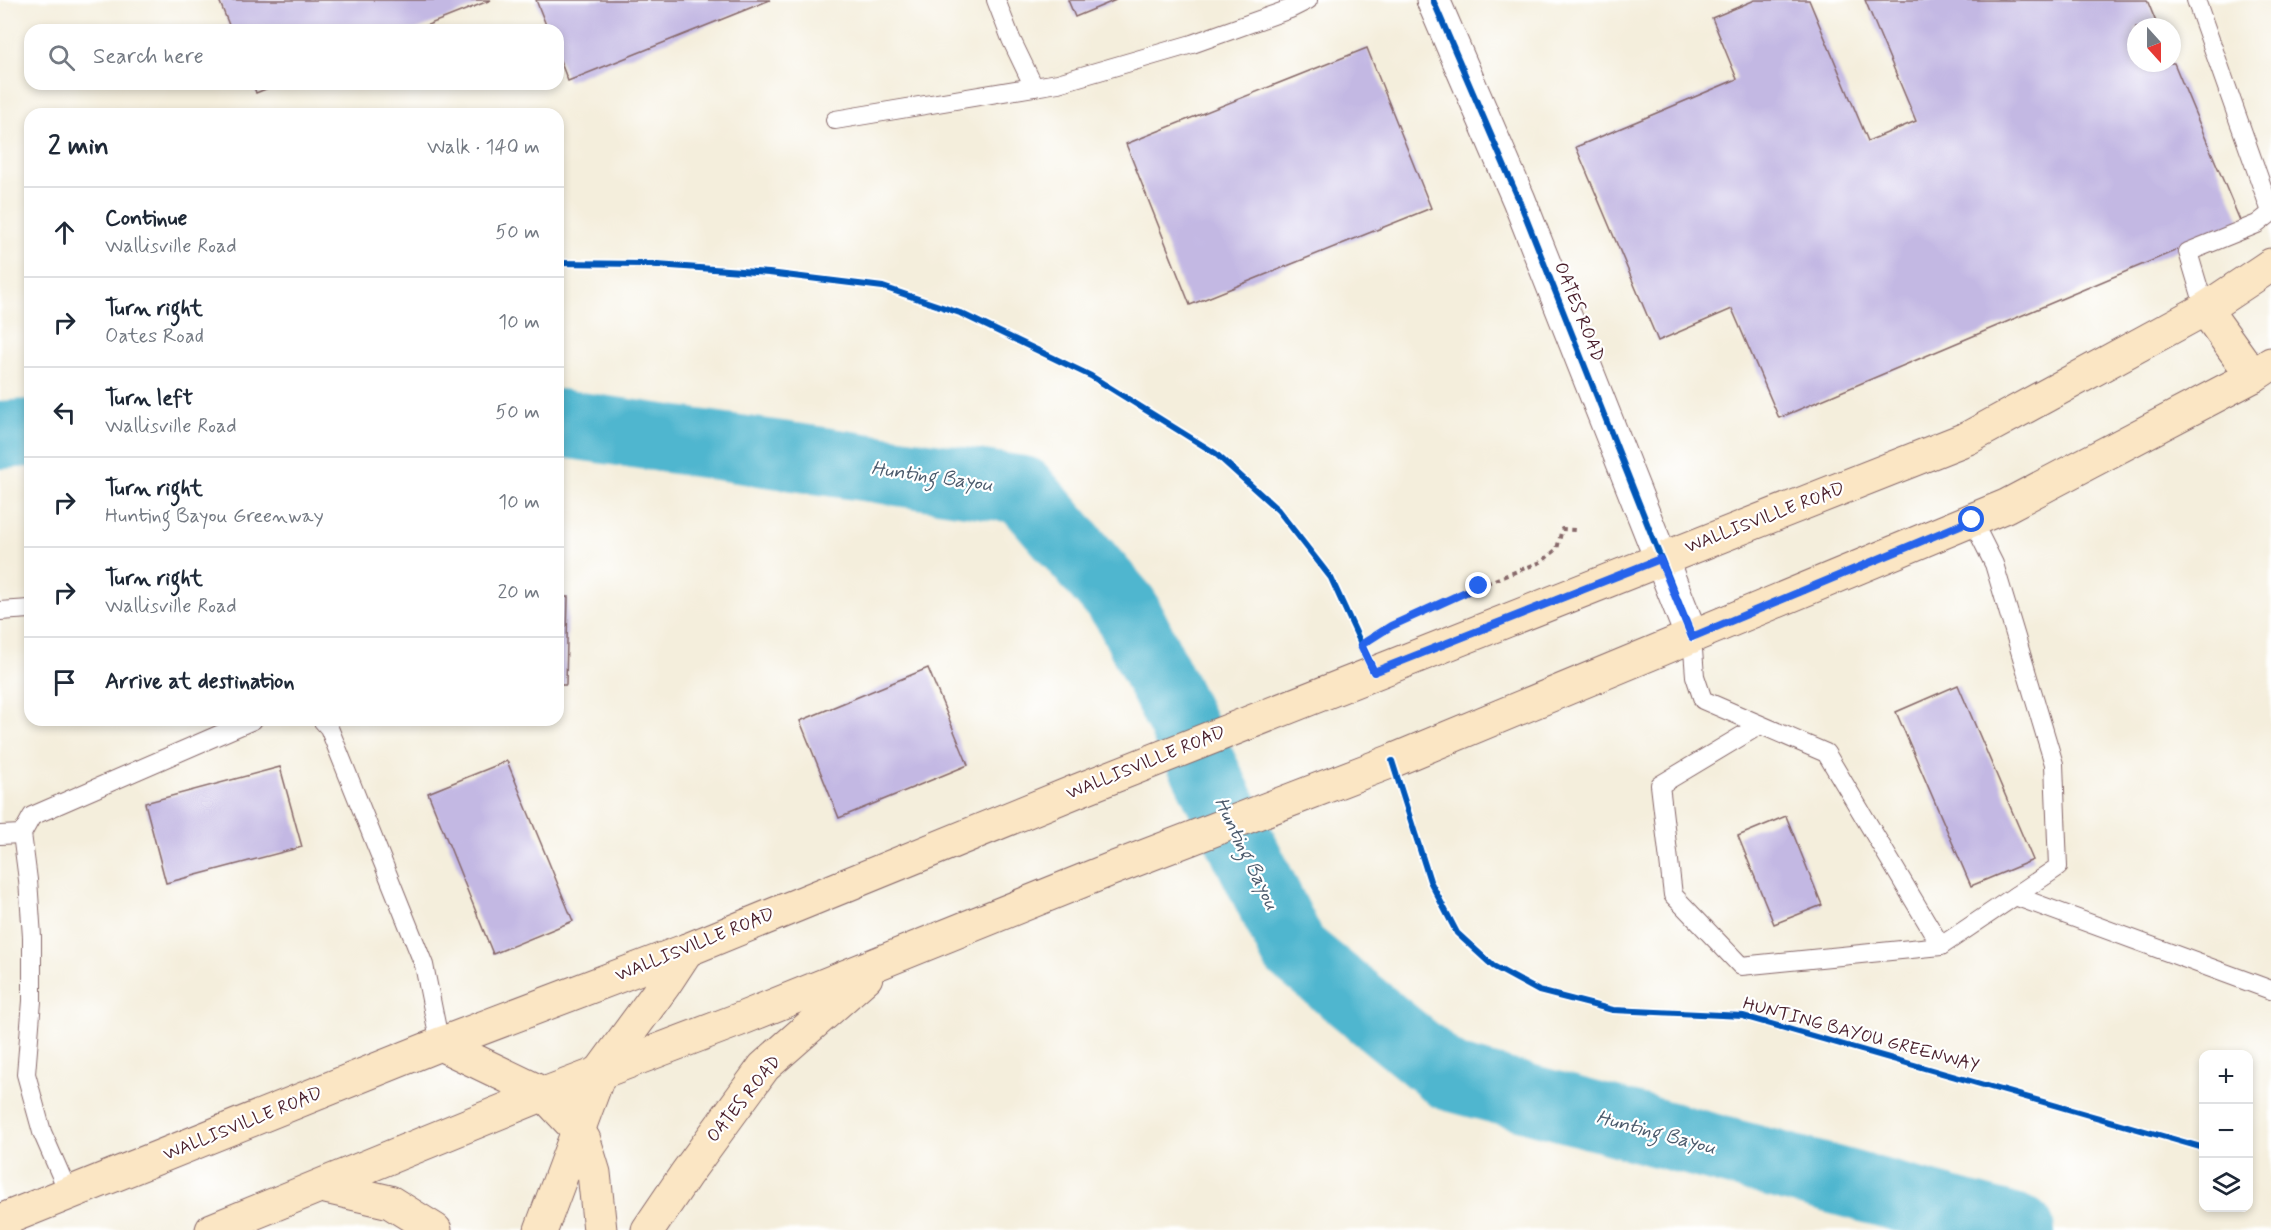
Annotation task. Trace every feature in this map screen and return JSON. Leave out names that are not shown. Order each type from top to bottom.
[{"type":"main road","name":"WALLISVILLE ROAD","points":[[0,1221],[440,1044],[687,950],[1079,790],[1968,438],[2205,309],[2271,265]]},
{"type":"main road","points":[[227,1227],[544,1094],[738,1020],[1109,870],[1353,776],[2006,506],[2262,370],[2205,309]]},
{"type":"main road","points":[[541,1230],[600,1072],[687,950]]},
{"type":"main road","name":"OATES ROAD","points":[[648,1230],[764,1067],[885,960]]},
{"type":"main road","points":[[440,1044],[544,1094],[578,1130],[584,1140],[594,1173],[600,1230]]},
{"type":"main road","points":[[321,1186],[390,1202],[435,1230]]},
{"type":"street","name":"OATES ROAD","points":[[1433,0],[1519,200],[1692,637]]},
{"type":"lane","points":[[996,0],[1011,39],[1034,87]]},
{"type":"lane","points":[[835,120],[1058,83],[1192,44],[1290,9],[1308,0]]},
{"type":"lane","points":[[2196,0],[2271,213],[2257,224],[2188,252],[2205,309]]},
{"type":"lane","points":[[1760,725],[1660,785],[1673,896],[1741,966],[1941,946],[2058,867],[2054,764],[1994,564],[1972,520]]},
{"type":"lane","points":[[0,611],[24,609]]},
{"type":"lane","points":[[1692,637],[1695,676],[1703,700],[1826,753],[1941,946]]},
{"type":"lane","points":[[69,1194],[42,1132],[26,1074],[32,1001],[32,937],[22,834],[32,816],[239,726]]},
{"type":"lane","points":[[327,726],[424,965],[440,1044]]},
{"type":"lane","points":[[0,835],[22,834]]},
{"type":"lane","points":[[2015,896],[2271,990]]},
{"type":"path","points":[[1411,617],[1479,586],[1541,562],[1557,549],[1562,529],[1575,530]]},
{"type":"building","points":[[219,0],[491,0],[430,24],[229,24]]},
{"type":"building","points":[[536,0],[770,0],[568,81],[564,71],[564,24],[546,24]]},
{"type":"building","points":[[1068,0],[1116,0],[1075,17]]},
{"type":"building","points":[[1755,0],[1809,0],[1868,141],[1916,121],[1865,0],[2147,0],[2154,18],[2127,18],[2127,72],[2178,72],[2241,223],[1779,418],[1732,309],[1658,341],[1576,147],[1737,79],[1712,18]]},
{"type":"building","points":[[1367,48],[1431,208],[1190,305],[1126,144]]},
{"type":"building","points":[[564,597],[568,597],[566,685],[564,685]]},
{"type":"building","points":[[928,668],[968,765],[839,818],[800,721]]},
{"type":"building","points":[[1958,685],[2033,860],[1971,886],[1896,712]]},
{"type":"building","points":[[507,761],[573,921],[493,954],[428,793]]},
{"type":"building","points":[[280,767],[302,847],[166,883],[145,803]]},
{"type":"building","points":[[1786,816],[1822,905],[1774,924],[1738,836]]},
{"type":"waterway","name":"Hunting Bayou","points":[[564,424],[1023,490],[1125,608],[1294,950],[1449,1077],[2021,1230]]},
{"type":"waterway","name":"Hunting Bayou","points":[[0,435],[24,433]]},
{"type":"cycle path","points":[[1433,0],[1519,200],[1692,637]]},
{"type":"cycle path","points":[[564,263],[643,264],[769,273],[883,287],[960,313],[1091,376],[1215,453],[1278,510],[1331,578],[1374,672]]},
{"type":"cycle path","name":"HUNTING BAYOU GREENWAY","points":[[1392,761],[1430,881],[1457,933],[1493,966],[1539,991],[1613,1010],[1743,1016],[2199,1147]]},
{"type":"route","points":[[1479,586],[1391,626],[1361,645],[1374,672],[1660,559],[1692,637],[1972,520]]}]
